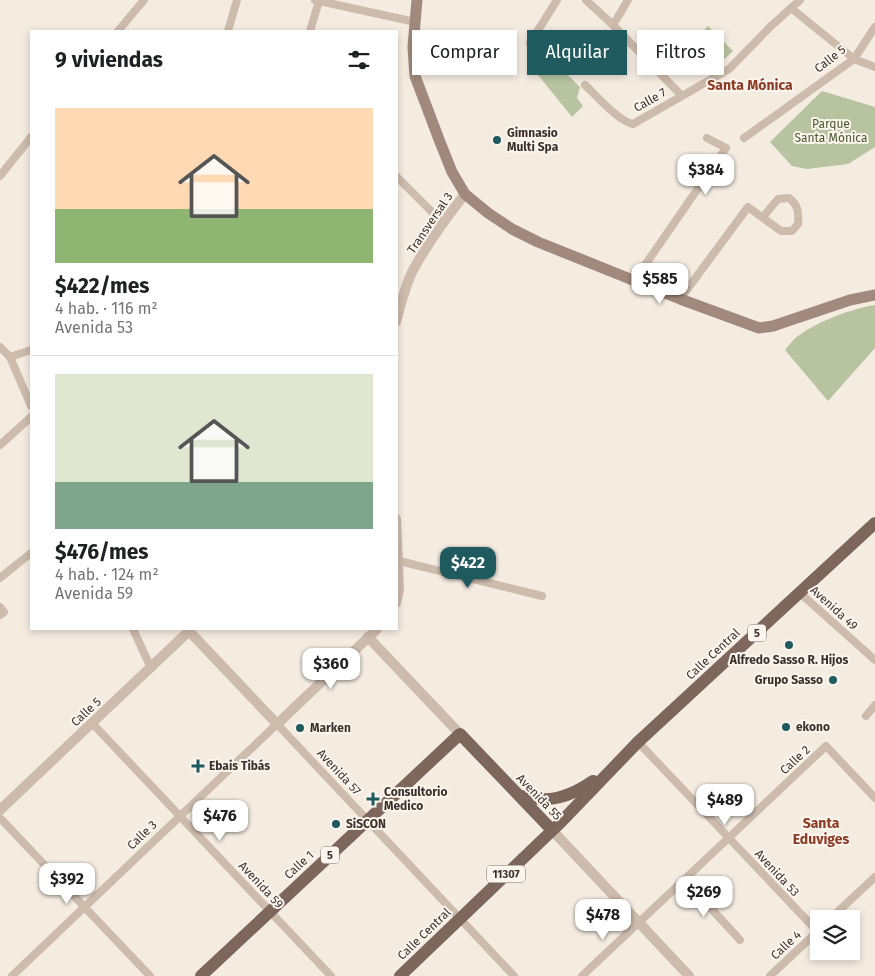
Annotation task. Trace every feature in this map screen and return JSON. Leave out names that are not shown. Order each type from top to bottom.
[{"type":"main road","points":[[417,0],[413,47],[415,76],[423,101],[452,172],[465,194],[488,213],[512,229],[538,242],[634,281],[759,328],[773,326],[850,300],[875,296]]},
{"type":"main road","name":"Calle Central","points":[[400,976],[552,830],[638,742],[875,524]]},
{"type":"main road","name":"Avenida 55","points":[[460,734],[552,830]]},
{"type":"main road","name":"Calle 1","points":[[201,976],[460,734]]},
{"type":"main road","name":"Calle Central","points":[[519,796],[533,800],[549,800],[564,797],[578,791],[615,765]]},
{"type":"street","points":[[119,30],[144,0]]},
{"type":"street","points":[[228,30],[237,0]]},
{"type":"street","points":[[538,30],[557,0]]},
{"type":"street","points":[[586,0],[682,95]]},
{"type":"street","points":[[613,25],[628,0]]},
{"type":"street","name":"Calle 7","points":[[585,85],[627,123],[633,124],[729,69],[771,26],[800,0]]},
{"type":"street","points":[[310,30],[317,1],[415,22]]},
{"type":"street","points":[[791,8],[854,59],[875,67]]},
{"type":"street","name":"Calle 5","points":[[744,138],[854,59],[875,27]]},
{"type":"street","points":[[0,176],[30,138]]},
{"type":"street","points":[[634,281],[726,148],[707,138]]},
{"type":"street","points":[[398,178],[443,223]]},
{"type":"street","name":"Transversal 3","points":[[398,314],[413,271],[443,223],[465,194]]},
{"type":"street","points":[[680,299],[748,207],[781,231],[792,231],[798,224],[799,214],[796,204],[788,198],[783,198],[778,199],[763,217]]},
{"type":"street","points":[[0,347],[10,357],[30,404]]},
{"type":"street","points":[[10,357],[30,350]]},
{"type":"street","points":[[0,445],[30,418]]},
{"type":"street","points":[[398,547],[398,594]]},
{"type":"street","points":[[0,578],[30,554]]},
{"type":"street","points":[[399,561],[542,596]]},
{"type":"street","name":"Avenida 49","points":[[800,592],[875,660]]},
{"type":"street","points":[[0,607],[4,612],[0,615]]},
{"type":"street","points":[[134,630],[151,668]]},
{"type":"street","name":"Calle 5","points":[[0,810],[189,630]]},
{"type":"street","name":"Avenida 57","points":[[189,630],[514,976]]},
{"type":"street","name":"Calle 3","points":[[12,976],[376,630]]},
{"type":"street","name":"Avenida 55","points":[[368,637],[460,734]]},
{"type":"street","points":[[866,716],[875,705]]},
{"type":"street","name":"Avenida 59","points":[[92,723],[331,976]]},
{"type":"street","name":"Avenida 53","points":[[638,742],[810,923]]},
{"type":"street","name":"Calle 2","points":[[582,976],[826,746],[875,798]]},
{"type":"street","points":[[0,818],[150,976]]},
{"type":"street","name":"Avenida 55","points":[[552,830],[689,976]]},
{"type":"street","points":[[840,910],[875,877]]},
{"type":"street","points":[[685,880],[740,940]]},
{"type":"street","name":"Calle 4","points":[[770,976],[810,938]]},
{"type":"green space","points":[[724,42],[733,51],[724,60]]},
{"type":"green space","points":[[538,75],[568,75],[580,87],[577,98],[583,106],[572,117]]},
{"type":"green space","name":"Parque Santa Mónica","points":[[822,91],[875,107],[875,147],[848,164],[807,169],[792,166],[770,142]]},
{"type":"green space","points":[[875,305],[875,348],[828,401],[785,350],[796,337],[815,325],[856,309]]},
{"type":"place","name":"Gimnasio Multi Spa","points":[[497,140]]},
{"type":"place","name":"Alfredo Sasso R. Hijos","points":[[789,645]]},
{"type":"place","name":"Grupo Sasso","points":[[833,680]]},
{"type":"place","name":"ekono","points":[[786,727]]},
{"type":"place","name":"Marken","points":[[300,728]]},
{"type":"place","name":"Ebais Tibás","points":[[198,766]]},
{"type":"place","name":"Consultorio Medico","points":[[373,799]]},
{"type":"place","name":"SiSCON","points":[[336,824]]},
{"type":"district","name":"Santa Mónica","points":[[750,85]]},
{"type":"district","name":"Santa Eduviges","points":[[821,832]]}]
